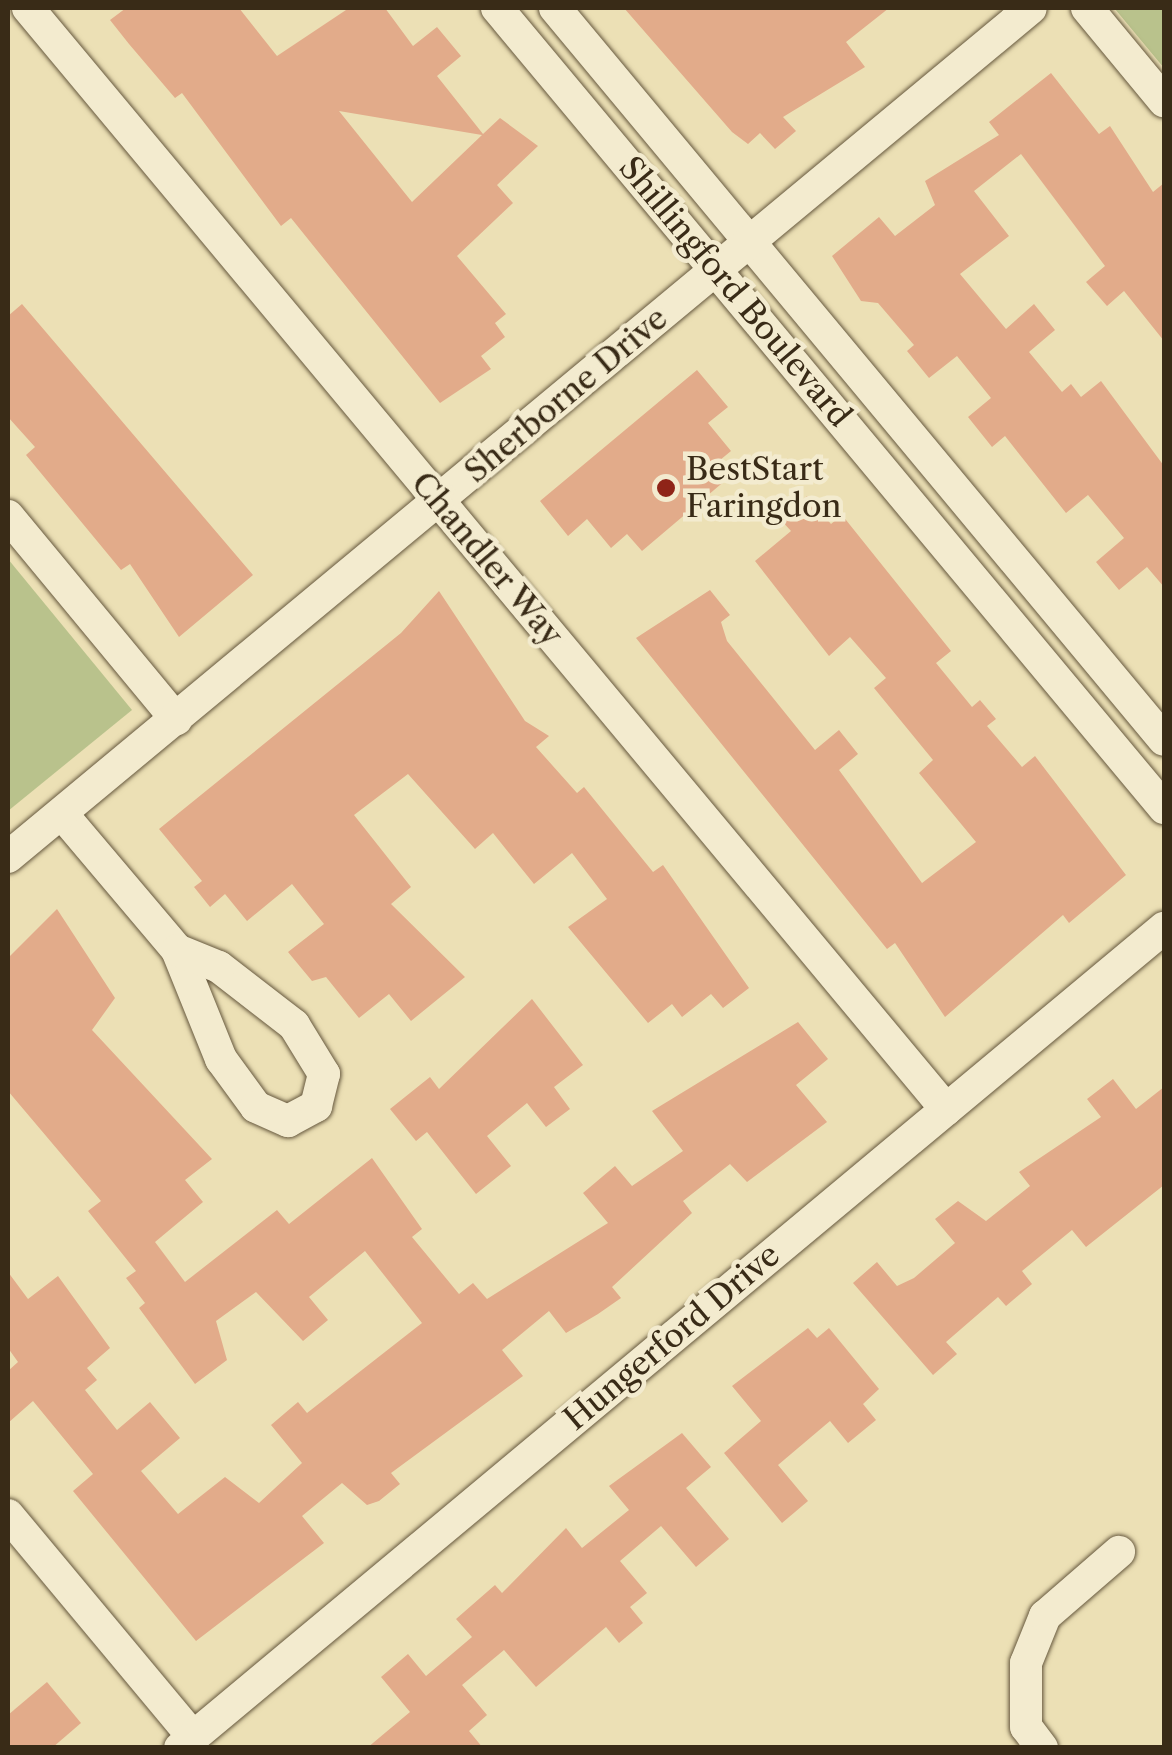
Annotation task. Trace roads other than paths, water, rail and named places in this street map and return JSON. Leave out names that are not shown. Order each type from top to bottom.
[{"type":"street","name":"Chandler Way","points":[[28,8],[946,1109]]},
{"type":"street","name":"Shillingford Boulevard","points":[[498,8],[1164,808]]},
{"type":"street","name":"Shillingford Boulevard","points":[[555,8],[1164,740]]},
{"type":"street","name":"Sherborne Drive","points":[[8,857],[1031,8]]},
{"type":"street","points":[[1087,8],[1164,101]]},
{"type":"street","points":[[8,516],[176,719]]},
{"type":"street","points":[[63,815],[177,950],[220,1059],[256,1107],[288,1121],[316,1106],[324,1074],[294,1025],[220,968],[177,950]]},
{"type":"street","name":"Hungerford Drive","points":[[187,1742],[1164,928]]},
{"type":"street","points":[[8,1515],[187,1742]]},
{"type":"street","points":[[1042,1748],[1026,1727],[1026,1664],[1045,1616],[1119,1552]]},
{"type":"place","name":"BestStart Faringdon","points":[[666,488]]}]
